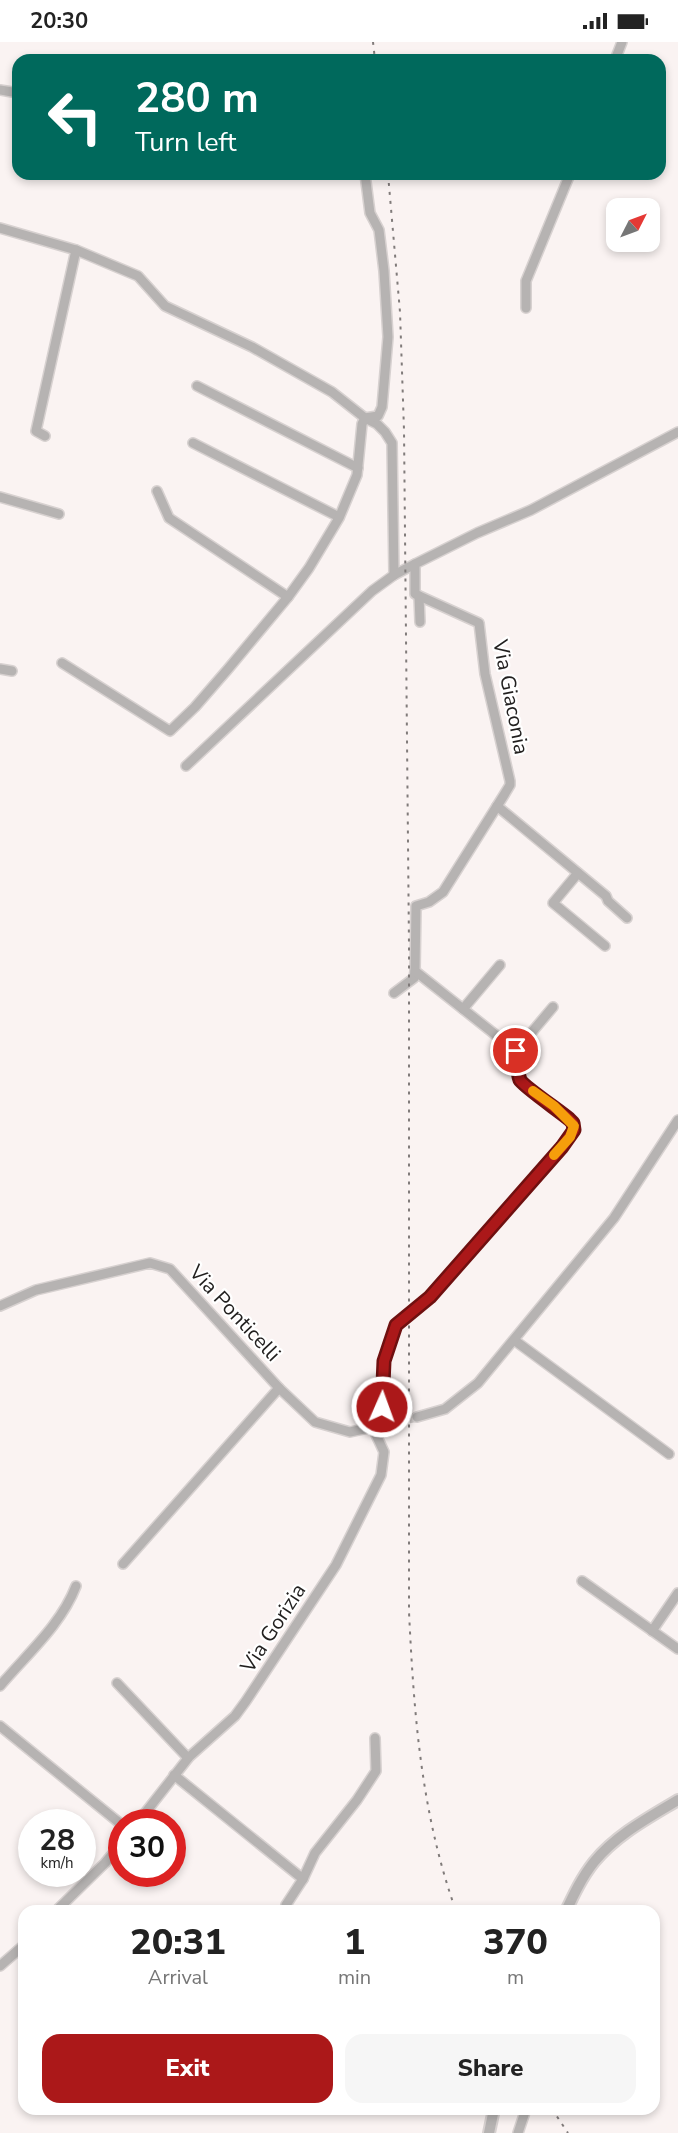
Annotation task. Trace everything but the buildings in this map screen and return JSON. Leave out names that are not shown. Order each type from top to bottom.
[{"type":"street","points":[[364,418],[373,418],[381,412],[388,337],[379,230],[370,213],[365,180]]},
{"type":"street","points":[[526,308],[526,281],[568,180]]},
{"type":"street","points":[[0,228],[76,250],[138,276],[165,306],[252,347],[298,372],[332,392],[364,418],[377,424],[392,443],[394,575]]},
{"type":"street","points":[[45,436],[36,431],[76,250]]},
{"type":"street","points":[[197,386],[358,468]]},
{"type":"street","points":[[62,663],[170,731],[195,707],[288,597],[309,568],[339,517],[357,475],[360,434],[364,418]]},
{"type":"street","points":[[186,766],[372,591],[394,575],[477,533],[531,510],[678,432]]},
{"type":"street","points":[[194,443],[339,517]]},
{"type":"street","points":[[157,490],[169,518],[288,597]]},
{"type":"street","points":[[0,497],[59,514]]},
{"type":"street","points":[[415,564],[415,594],[419,596],[420,622]]},
{"type":"street","name":"Via Giaconia","points":[[415,971],[416,906],[429,902],[443,892],[510,785],[485,674],[479,623],[419,596]]},
{"type":"street","points":[[0,669],[12,671]]},
{"type":"street","points":[[497,806],[606,896],[608,901],[627,918]]},
{"type":"street","points":[[578,873],[553,903],[605,946]]},
{"type":"street","points":[[463,1009],[500,965]]},
{"type":"street","points":[[394,993],[414,978],[415,971]]},
{"type":"street","points":[[376,1425],[384,1361],[389,1342],[399,1322],[430,1297],[562,1147],[574,1130],[573,1123],[569,1119],[522,1084],[516,1051],[415,971]]},
{"type":"street","points":[[516,1051],[554,1006]]},
{"type":"street","points":[[417,1417],[445,1409],[478,1383],[614,1218],[678,1120]]},
{"type":"street","name":"Via Ponticelli","points":[[0,1306],[36,1290],[150,1263],[170,1269],[279,1388],[315,1422],[350,1432],[396,1422]]},
{"type":"street","points":[[514,1340],[669,1454]]},
{"type":"street","points":[[123,1564],[279,1388]]},
{"type":"street","name":"Via Gorizia","points":[[148,1809],[188,1758],[234,1716],[246,1701],[336,1565],[381,1475],[384,1452],[376,1425]]},
{"type":"street","points":[[582,1581],[678,1649]]},
{"type":"street","points":[[0,1686],[58,1619],[69,1603],[76,1586]]},
{"type":"street","points":[[652,1631],[678,1593]]},
{"type":"street","points":[[117,1683],[188,1758]]},
{"type":"street","points":[[0,1726],[108,1814]]},
{"type":"street","points":[[286,1905],[303,1879],[315,1853],[357,1800],[376,1771],[375,1738]]},
{"type":"street","points":[[174,1775],[303,1879]]},
{"type":"street","points":[[569,1905],[598,1857],[624,1834],[678,1800]]},
{"type":"street","points":[[62,1905],[108,1859]]},
{"type":"street","points":[[0,1966],[18,1950]]},
{"type":"street","points":[[489,2130],[493,2115]]},
{"type":"street","points":[[518,2133],[523,2115]]},
{"type":"tunnel","points":[[396,1422],[417,1417]]},
{"type":"railway","points":[[373,42],[374,54]]},
{"type":"railway","points":[[389,180],[400,312],[404,430],[409,946],[409,1612],[421,1763],[435,1837],[454,1905]]},
{"type":"railway","points":[[556,2115],[568,2133]]},
{"type":"slow traffic","points":[[533,1091],[554,1106],[574,1126],[570,1137],[554,1155]]},
{"type":"route","points":[[382,1407],[384,1361],[396,1325],[430,1297],[562,1147],[574,1130],[573,1123],[569,1119],[522,1084],[516,1051]]}]
